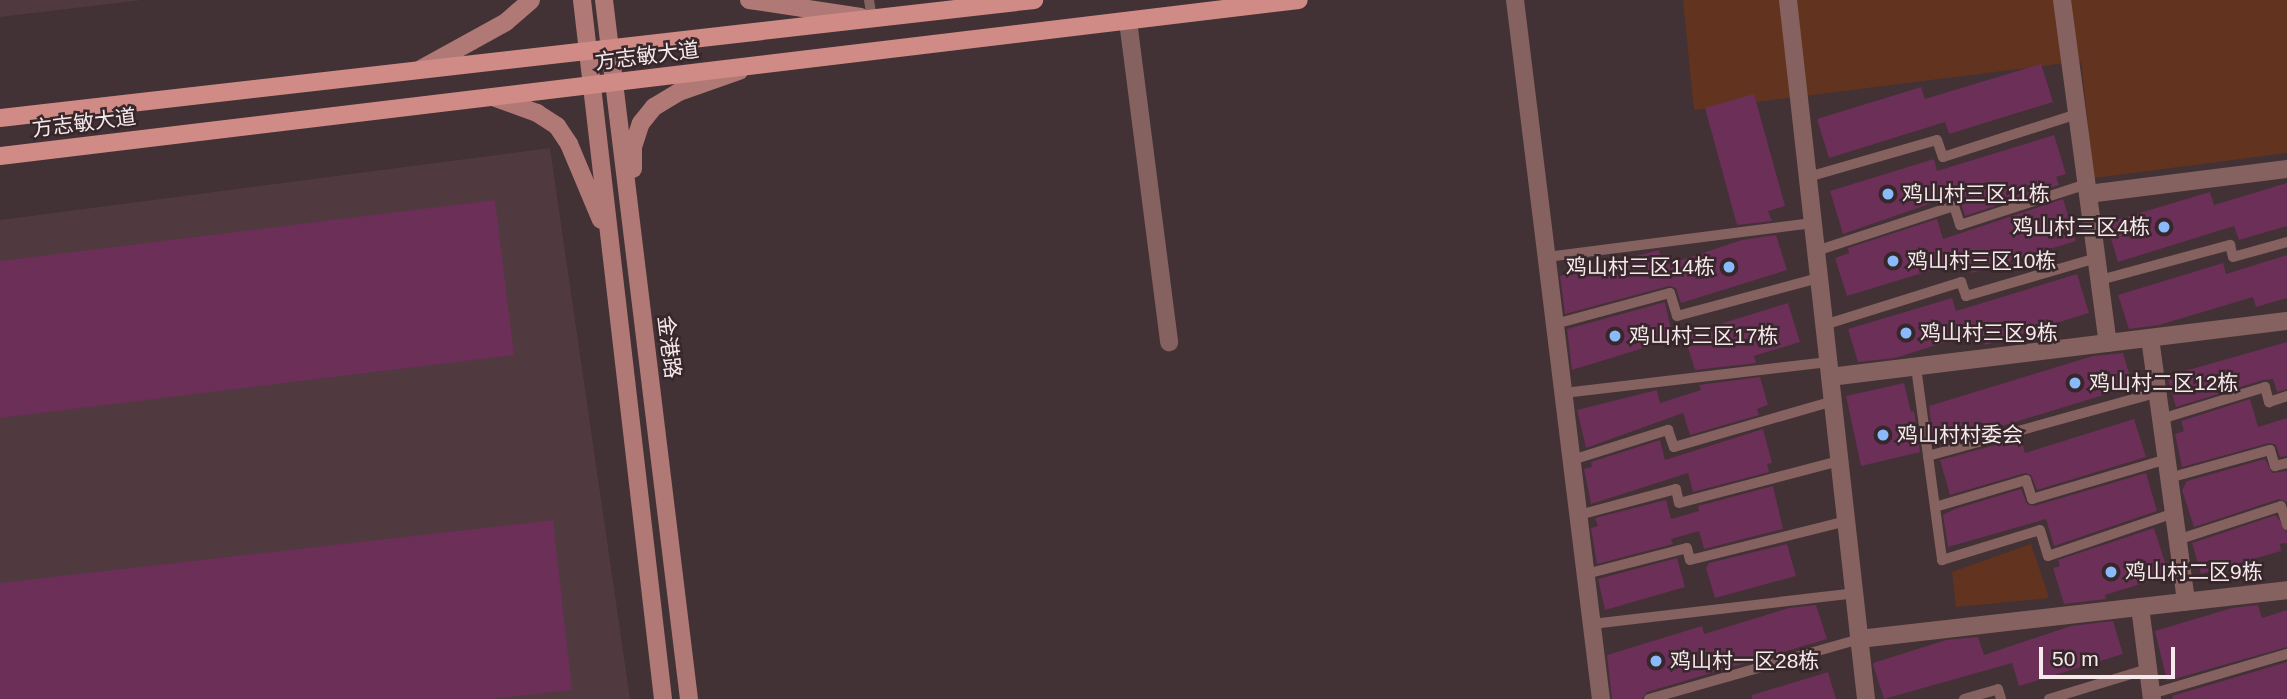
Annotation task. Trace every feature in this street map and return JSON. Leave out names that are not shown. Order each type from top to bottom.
[{"type":"main road","points":[[421,69],[506,22],[531,0]]},
{"type":"main road","points":[[582,0],[663,699]]},
{"type":"main road","name":"金港路","points":[[604,0],[690,699]]},
{"type":"main road","points":[[749,0],[872,18]]},
{"type":"main road","name":"方志敏大道","points":[[0,118],[1034,0]]},
{"type":"main road","name":"方志敏大道","points":[[0,156],[1299,0]]},
{"type":"main road","points":[[632,236],[633,147],[641,123],[654,107],[679,93],[753,66]]},
{"type":"main road","points":[[493,97],[537,113],[557,126],[569,144],[610,242]]},
{"type":"street","points":[[1515,0],[1601,699]]},
{"type":"street","points":[[1788,0],[1866,699]]},
{"type":"street","points":[[2062,0],[2108,343]]},
{"type":"street","points":[[1128,21],[1169,342]]},
{"type":"street","points":[[2087,189],[2287,169]]},
{"type":"street","points":[[1829,370],[1916,367],[2287,321]]},
{"type":"street","points":[[2150,338],[2186,602]]},
{"type":"street","points":[[1859,639],[2287,590]]},
{"type":"street","points":[[2140,607],[2152,696]]},
{"type":"lane","points":[[869,0],[872,18]]},
{"type":"lane","points":[[1808,177],[1937,140],[1943,157],[2077,114]]},
{"type":"lane","points":[[1816,251],[1954,206],[1961,225],[2087,189]]},
{"type":"lane","points":[[1547,257],[1813,223]]},
{"type":"lane","points":[[2100,280],[2230,244],[2233,257],[2287,242]]},
{"type":"lane","points":[[1824,325],[1961,282],[1966,296],[2097,258]]},
{"type":"lane","points":[[1555,324],[1670,293],[1677,316],[1819,278]]},
{"type":"lane","points":[[1916,367],[1942,560],[2040,530],[2048,556],[2174,513]]},
{"type":"lane","points":[[1564,393],[1829,370]]},
{"type":"lane","points":[[2161,419],[2265,387],[2269,402],[2287,397]]},
{"type":"lane","points":[[1928,456],[2158,392]]},
{"type":"lane","points":[[1572,460],[1668,429],[1674,447],[1833,401]]},
{"type":"lane","points":[[2169,478],[2270,450],[2275,466],[2287,463]]},
{"type":"lane","points":[[1935,507],[2026,480],[2032,499],[2166,458]]},
{"type":"lane","points":[[1579,515],[1676,489],[1679,503],[1839,461]]},
{"type":"lane","points":[[2177,540],[2281,506],[2287,525]]},
{"type":"lane","points":[[1586,574],[1687,548],[1690,560],[1846,521]]},
{"type":"lane","points":[[1592,624],[1854,593]]},
{"type":"lane","points":[[1649,699],[1859,639]]},
{"type":"lane","points":[[2152,696],[2287,654]]},
{"type":"lane","points":[[2049,699],[2148,669]]},
{"type":"lane","points":[[1964,699],[1998,689],[2001,699]]},
{"type":"shaded area","points":[[0,0],[142,0],[0,17]]},
{"type":"shaded area","points":[[1683,0],[2287,0],[2287,153],[2094,178],[2081,61],[1694,110]]},
{"type":"shaded area","points":[[550,148],[630,699],[0,699],[0,220]]},
{"type":"shaded area","points":[[2031,544],[2049,598],[1956,607],[1952,572]]},
{"type":"building","points":[[2041,64],[2053,102],[1949,134],[1945,122],[1829,158],[1817,119],[1921,87],[1925,99]]},
{"type":"building","points":[[1754,94],[1785,206],[1768,211],[1772,221],[1737,225],[1705,108]]},
{"type":"building","points":[[2054,135],[2066,174],[2056,177],[2059,185],[1965,216],[1958,194],[1843,234],[1830,191],[1934,159],[1937,171]]},
{"type":"building","name":"鸡山村三区4栋","points":[[2287,183],[2287,226],[2239,240],[2234,226],[2118,262],[2106,223],[2210,192],[2214,205]]},
{"type":"building","points":[[2063,199],[2076,241],[1972,273],[1968,259],[1847,296],[1835,258],[1849,253],[1848,248],[1937,219],[1943,239]]},
{"type":"building","points":[[495,200],[514,355],[0,418],[0,261]]},
{"type":"building","points":[[1776,235],[1787,270],[1681,303],[1676,288],[1669,286],[1565,314],[1560,276],[1659,250],[1663,266],[1742,240]]},
{"type":"building","points":[[2287,255],[2287,298],[2256,307],[2253,297],[2159,325],[2129,329],[2118,295],[2223,263],[2226,274]]},
{"type":"building","points":[[2077,274],[2089,313],[1985,345],[1981,331],[1895,358],[1858,362],[1848,329],[1952,298],[1956,311]]},
{"type":"building","name":"鸡山村三区17栋","points":[[1665,302],[1673,339],[1572,370],[1567,329]]},
{"type":"building","points":[[1788,303],[1800,342],[1754,356],[1756,363],[1695,370],[1684,335]]},
{"type":"building","points":[[2287,342],[2287,389],[2277,392],[2273,379],[2263,380],[2176,407],[2167,376]]},
{"type":"building","points":[[2123,353],[2133,386],[1934,447],[1929,406],[2093,356]]},
{"type":"building","points":[[1760,377],[1768,405],[1757,409],[1759,415],[1690,435],[1683,413],[1586,448],[1577,410],[1657,390],[1660,403],[1701,390],[1699,385]]},
{"type":"building","points":[[1904,383],[1911,412],[1914,411],[1920,452],[1861,466],[1846,396]]},
{"type":"building","points":[[2250,399],[2258,427],[2287,418],[2287,456],[2280,457],[2276,445],[2269,443],[2182,467],[2175,434],[2184,431],[2181,421]]},
{"type":"building","points":[[2134,419],[2146,457],[2037,490],[2031,475],[2025,473],[1950,495],[1940,460],[2021,438],[2025,453]]},
{"type":"building","points":[[1763,429],[1772,463],[1767,464],[1769,472],[1693,492],[1688,473],[1591,504],[1584,469],[1592,467],[1591,462],[1660,440],[1665,460]]},
{"type":"building","points":[[2265,459],[2272,473],[2287,471],[2287,502],[2279,499],[2194,527],[2182,490],[2187,481]]},
{"type":"building","points":[[2146,473],[2157,511],[2054,546],[2046,519],[1948,547],[1943,515],[1955,509],[2021,489],[2027,504],[2034,506]]},
{"type":"building","points":[[1773,486],[1783,529],[1704,549],[1699,531],[1671,539],[1673,544],[1597,564],[1591,528],[1598,526],[1595,518],[1666,500],[1671,519],[1699,511],[1698,506]]},
{"type":"building","points":[[2276,515],[2287,532],[2287,543],[2280,544],[2281,551],[2201,574],[2192,543]]},
{"type":"building","points":[[553,520],[572,690],[491,699],[0,699],[0,583]]},
{"type":"building","name":"鸡山村二区9栋","points":[[2154,528],[2169,575],[2105,595],[2106,599],[2064,604],[2053,568],[2060,566],[2058,560]]},
{"type":"building","points":[[1787,544],[1796,576],[1715,598],[1706,568],[1709,563]]},
{"type":"building","points":[[1677,558],[1685,587],[1605,610],[1598,579]]},
{"type":"building","points":[[1816,605],[1827,639],[1647,692],[1642,699],[1612,699],[1607,655],[1702,626],[1704,634],[1789,608]]},
{"type":"building","points":[[2258,605],[2262,618],[2287,610],[2287,647],[2167,681],[2155,631],[2232,608]]},
{"type":"building","points":[[2113,621],[2123,654],[2019,686],[2012,663],[1884,699],[1873,663],[1946,640],[1978,637],[1984,655],[2071,626]]},
{"type":"building","points":[[2287,662],[2287,699],[2173,699],[2172,696]]},
{"type":"building","points":[[1828,672],[1836,699],[1752,699],[1752,695]]},
{"type":"place","name":"鸡山村三区11栋","points":[[1888,194]]},
{"type":"place","name":"鸡山村三区4栋","points":[[2164,227]]},
{"type":"place","name":"鸡山村三区10栋","points":[[1893,261]]},
{"type":"place","name":"鸡山村三区14栋","points":[[1729,267]]},
{"type":"place","name":"鸡山村三区9栋","points":[[1906,333]]},
{"type":"place","name":"鸡山村三区17栋","points":[[1615,336]]},
{"type":"place","name":"鸡山村二区12栋","points":[[2075,383]]},
{"type":"place","name":"鸡山村村委会","points":[[1883,435]]},
{"type":"place","name":"鸡山村二区9栋","points":[[2111,572]]},
{"type":"place","name":"鸡山村一区28栋","points":[[1656,661]]}]
